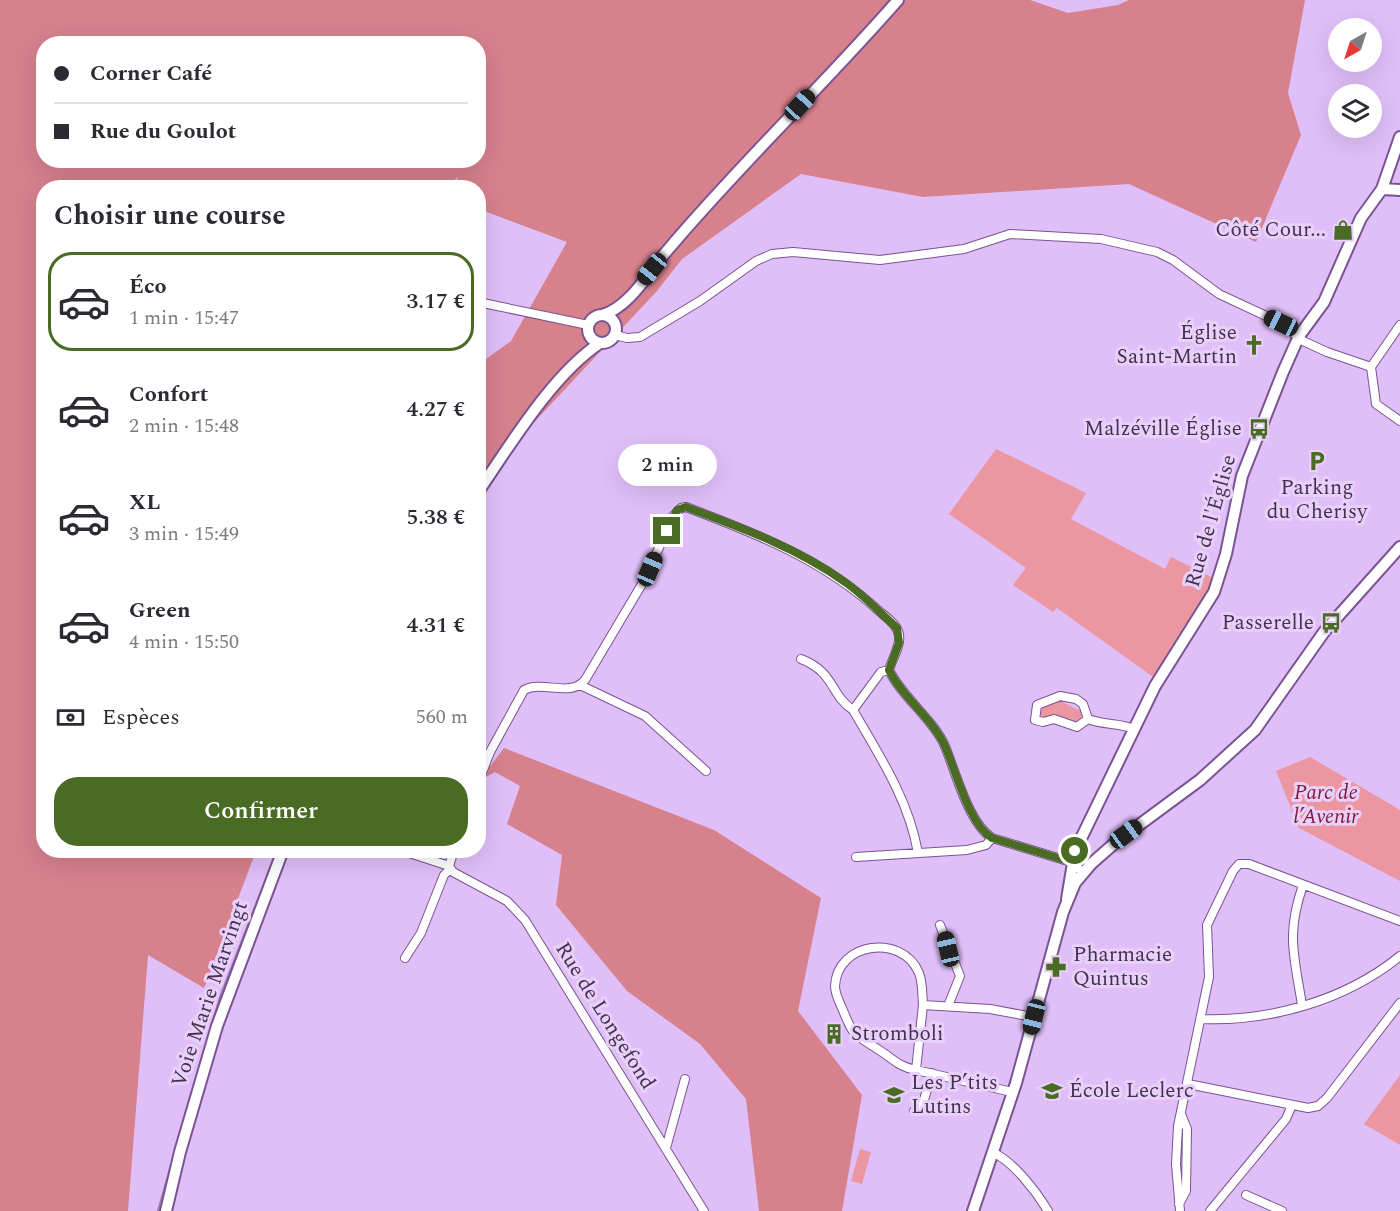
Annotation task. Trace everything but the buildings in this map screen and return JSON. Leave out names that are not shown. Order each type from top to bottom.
[{"type":"main road","points":[[578,359],[592,319],[610,313],[628,298],[689,225],[898,0]]},
{"type":"main road","name":"Rue de l'Église","points":[[1067,899],[1071,862],[1134,729],[1155,686],[1214,592],[1226,554],[1242,476],[1299,336],[1323,302],[1361,218],[1382,189],[1400,137]]},
{"type":"main road","points":[[1382,189],[1400,190]]},
{"type":"main road","points":[[486,480],[519,433],[578,359],[600,343],[609,341],[628,298]]},
{"type":"main road","points":[[602,315],[610,318],[615,330]]},
{"type":"main road","points":[[589,330],[600,343]]},
{"type":"main road","points":[[973,1211],[1012,1092],[1067,899],[1083,872],[1126,834],[1200,780],[1256,729],[1324,632],[1400,547]]},
{"type":"main road","name":"Voie Marie Marvingt","points":[[164,1211],[225,1000],[280,858]]},
{"type":"street","points":[[615,330],[627,338],[640,337],[700,301],[756,261],[772,254],[794,252],[880,260],[964,249],[1010,234],[1101,239],[1157,252],[1173,260],[1204,285],[1281,323],[1303,341],[1326,352],[1371,367]]},
{"type":"street","points":[[486,304],[589,330]]},
{"type":"street","points":[[1400,325],[1371,367],[1376,404],[1400,421]]},
{"type":"street","points":[[486,762],[524,690],[537,686],[570,688],[580,685],[639,590],[673,516],[681,508],[686,507],[746,530],[821,566],[847,582],[897,628],[899,643],[889,670]]},
{"type":"street","points":[[801,659],[813,664],[832,681],[846,705],[853,710],[898,787],[915,833],[918,853]]},
{"type":"street","points":[[853,710],[881,672],[889,670]]},
{"type":"street","points":[[889,670],[943,743],[957,782],[983,832],[992,838],[1071,862],[1083,872]]},
{"type":"street","points":[[580,685],[645,716],[706,771]]},
{"type":"street","points":[[1068,697],[1083,704],[1088,719],[1077,727],[1071,727],[1054,719],[1039,722],[1035,720],[1034,711],[1042,702],[1068,697]]},
{"type":"street","points":[[1088,719],[1107,725],[1125,725],[1134,729]]},
{"type":"street","points":[[856,856],[967,850],[986,845],[992,838]]},
{"type":"street","name":"Rue de Longefond","points":[[422,858],[449,868],[507,901],[525,920],[704,1211]]},
{"type":"street","points":[[405,958],[421,933],[452,858]]},
{"type":"street","points":[[1179,1208],[1176,1164],[1181,1114],[1209,976],[1208,920],[1233,871],[1239,864],[1249,864],[1400,921]]},
{"type":"street","points":[[1302,1005],[1291,935],[1293,913],[1303,885]]},
{"type":"street","points":[[940,925],[960,975],[948,1006]]},
{"type":"street","points":[[916,1070],[922,1005],[919,974],[910,959],[892,948],[873,947],[860,951],[845,964],[837,980],[837,997],[852,1034],[896,1064],[916,1070],[1012,1092]]},
{"type":"street","points":[[1201,1019],[1254,1017],[1302,1005],[1349,989],[1398,959]]},
{"type":"street","points":[[1188,1084],[1308,1108],[1323,1103],[1400,1003]]},
{"type":"street","points":[[922,1005],[1034,1017]]},
{"type":"street","points":[[914,1111],[923,1103],[932,1073]]},
{"type":"street","points":[[666,1148],[685,1079]]},
{"type":"street","points":[[1210,1211],[1286,1119],[1292,1105]]},
{"type":"street","points":[[992,1152],[1002,1157],[1013,1168],[1048,1211]]},
{"type":"street","points":[[1246,1195],[1282,1211]]},
{"type":"green space","points":[[996,449],[1086,493],[1071,519],[1165,569],[1171,557],[1215,579],[1209,594],[1156,679],[1057,608],[1053,612],[1013,585],[1026,568],[949,514]]},
{"type":"green space","points":[[1056,699],[1066,699],[1064,703],[1079,710],[1083,708],[1082,721],[1078,724],[1039,717],[1038,711],[1041,706]]},
{"type":"green space","name":"Parc de l’Avenir","points":[[1310,757],[1400,810],[1400,881],[1299,828],[1276,771]]},
{"type":"green space","points":[[1400,1075],[1400,1145],[1364,1124]]},
{"type":"green space","points":[[860,1149],[871,1152],[862,1184],[851,1181]]},
{"type":"shaded area","points":[[0,0],[1030,0],[1068,13],[1118,5],[1129,0],[1305,0],[1288,93],[1301,135],[1256,242],[1129,184],[923,197],[801,174],[682,259],[657,291],[486,474],[486,359],[511,341],[567,242],[486,212],[486,180],[458,180],[457,177],[455,180],[36,180],[36,858],[253,858],[204,988],[148,955],[128,1211],[0,1211]]},
{"type":"shaded area","points":[[504,748],[714,830],[821,898],[798,1011],[862,1095],[842,1211],[759,1211],[746,1099],[700,1044],[627,991],[556,905],[562,855],[507,824],[520,786],[495,772],[486,777],[486,772]]},
{"type":"waterway","points":[[176,1146],[220,997],[274,858]]},
{"type":"waterway","points":[[158,1211],[175,1151]]},
{"type":"place","name":"Côté Cour...","points":[[1343,230]]},
{"type":"place","name":"Église Saint-Martin","points":[[1254,345]]},
{"type":"place","name":"Malzéville Église","points":[[1259,429]]},
{"type":"place","name":"Parking du Cherisy","points":[[1317,461]]},
{"type":"place","name":"Passerelle","points":[[1331,623]]},
{"type":"place","name":"Pharmacie Quintus","points":[[1056,967]]},
{"type":"place","name":"Stromboli","points":[[834,1034]]},
{"type":"place","name":"École Leclerc","points":[[1052,1091]]},
{"type":"place","name":"Les P’tits Lutins","points":[[894,1095]]},
{"type":"route","points":[[667,531],[677,510],[686,507],[746,530],[821,566],[847,582],[897,628],[900,636],[889,670],[891,675],[943,743],[957,782],[983,832],[992,838],[1071,862],[1075,851]]}]
